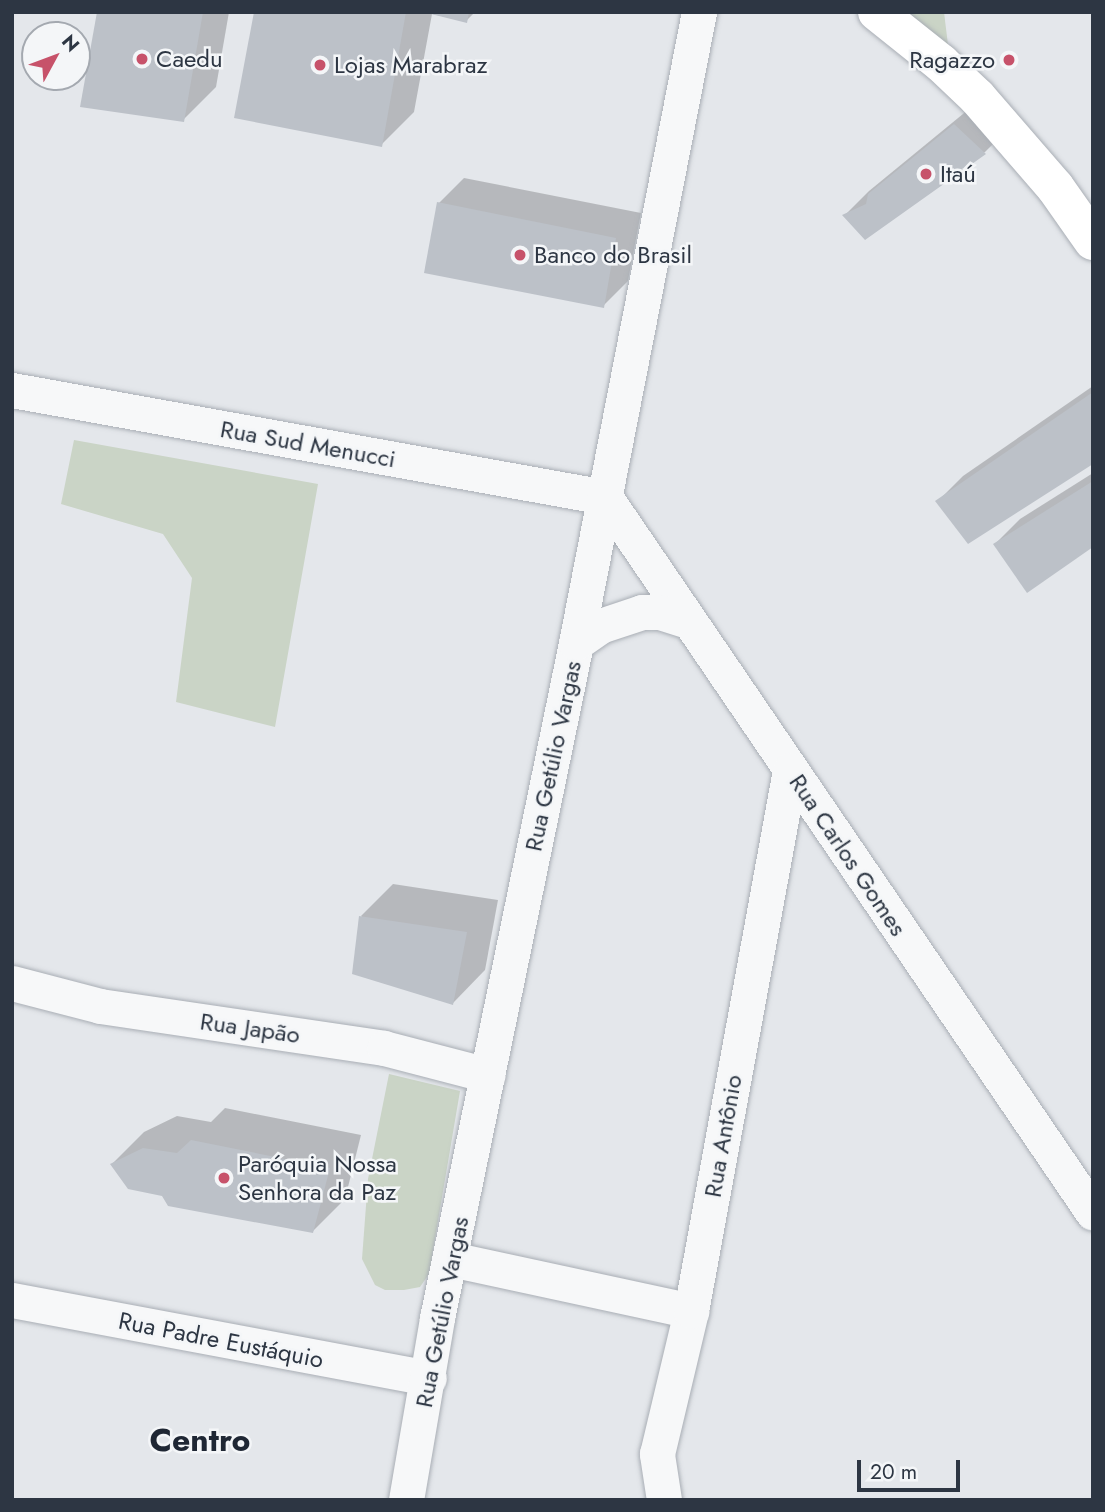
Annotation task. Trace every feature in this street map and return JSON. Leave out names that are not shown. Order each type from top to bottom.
[{"type":"street","name":"Rua Getúlio Vargas","points":[[406,1500],[429,1378],[437,1318],[576,643],[699,12]]},
{"type":"street","points":[[877,12],[941,63],[977,97],[1055,187],[1093,241]]},
{"type":"street","name":"Rua Sud Menucci","points":[[12,390],[605,497]]},
{"type":"street","name":"Rua Carlos Gomes","points":[[605,497],[1093,1213]]},
{"type":"street","points":[[576,643],[600,626],[642,612],[660,612],[688,621]]},
{"type":"street","name":"Rua Antônio","points":[[664,1500],[657,1454],[691,1311],[790,771]]},
{"type":"street","name":"Rua Japão","points":[[13,986],[100,1006],[384,1048],[488,1075]]},
{"type":"street","points":[[451,1259],[691,1311]]},
{"type":"street","name":"Rua Padre Eustáquio","points":[[12,1300],[429,1378]]},
{"type":"green space","points":[[904,12],[944,12],[948,45]]},
{"type":"green space","points":[[74,440],[318,484],[275,727],[176,702],[192,578],[163,534],[61,504]]},
{"type":"green space","points":[[389,1074],[460,1091],[429,1274],[420,1287],[404,1290],[385,1290],[375,1285],[362,1259],[368,1179]]},
{"type":"building","name":"Caedu","points":[[97,12],[203,12],[184,122],[80,107],[83,91],[91,91],[91,46]]},
{"type":"building","name":"Lojas Marabraz","points":[[254,12],[406,12],[382,147],[234,118]]},
{"type":"building","points":[[423,12],[469,12],[467,23]]},
{"type":"building","name":"Itaú","points":[[954,124],[986,154],[865,240],[842,215],[866,204],[868,194]]},
{"type":"building","name":"Banco do Brasil","points":[[437,202],[616,238],[604,308],[424,273]]},
{"type":"building","points":[[1093,392],[1093,464],[968,544],[935,501]]},
{"type":"building","points":[[1093,481],[1093,547],[1027,593],[993,544]]},
{"type":"building","points":[[359,916],[467,932],[453,1005],[352,974]]},
{"type":"building","name":"Paróquia Nossa Senhora da Paz","points":[[191,1140],[330,1168],[313,1233],[168,1206],[162,1196],[128,1189],[110,1164],[143,1148],[177,1153]]},
{"type":"place","name":"Caedu","points":[[142,59]]},
{"type":"place","name":"Ragazzo","points":[[1009,60]]},
{"type":"place","name":"Lojas Marabraz","points":[[320,65]]},
{"type":"place","name":"Itaú","points":[[926,174]]},
{"type":"place","name":"Banco do Brasil","points":[[520,255]]},
{"type":"place","name":"Paróquia Nossa Senhora da Paz","points":[[224,1178]]},
{"type":"district","name":"Centro","points":[[200,1440]]}]
